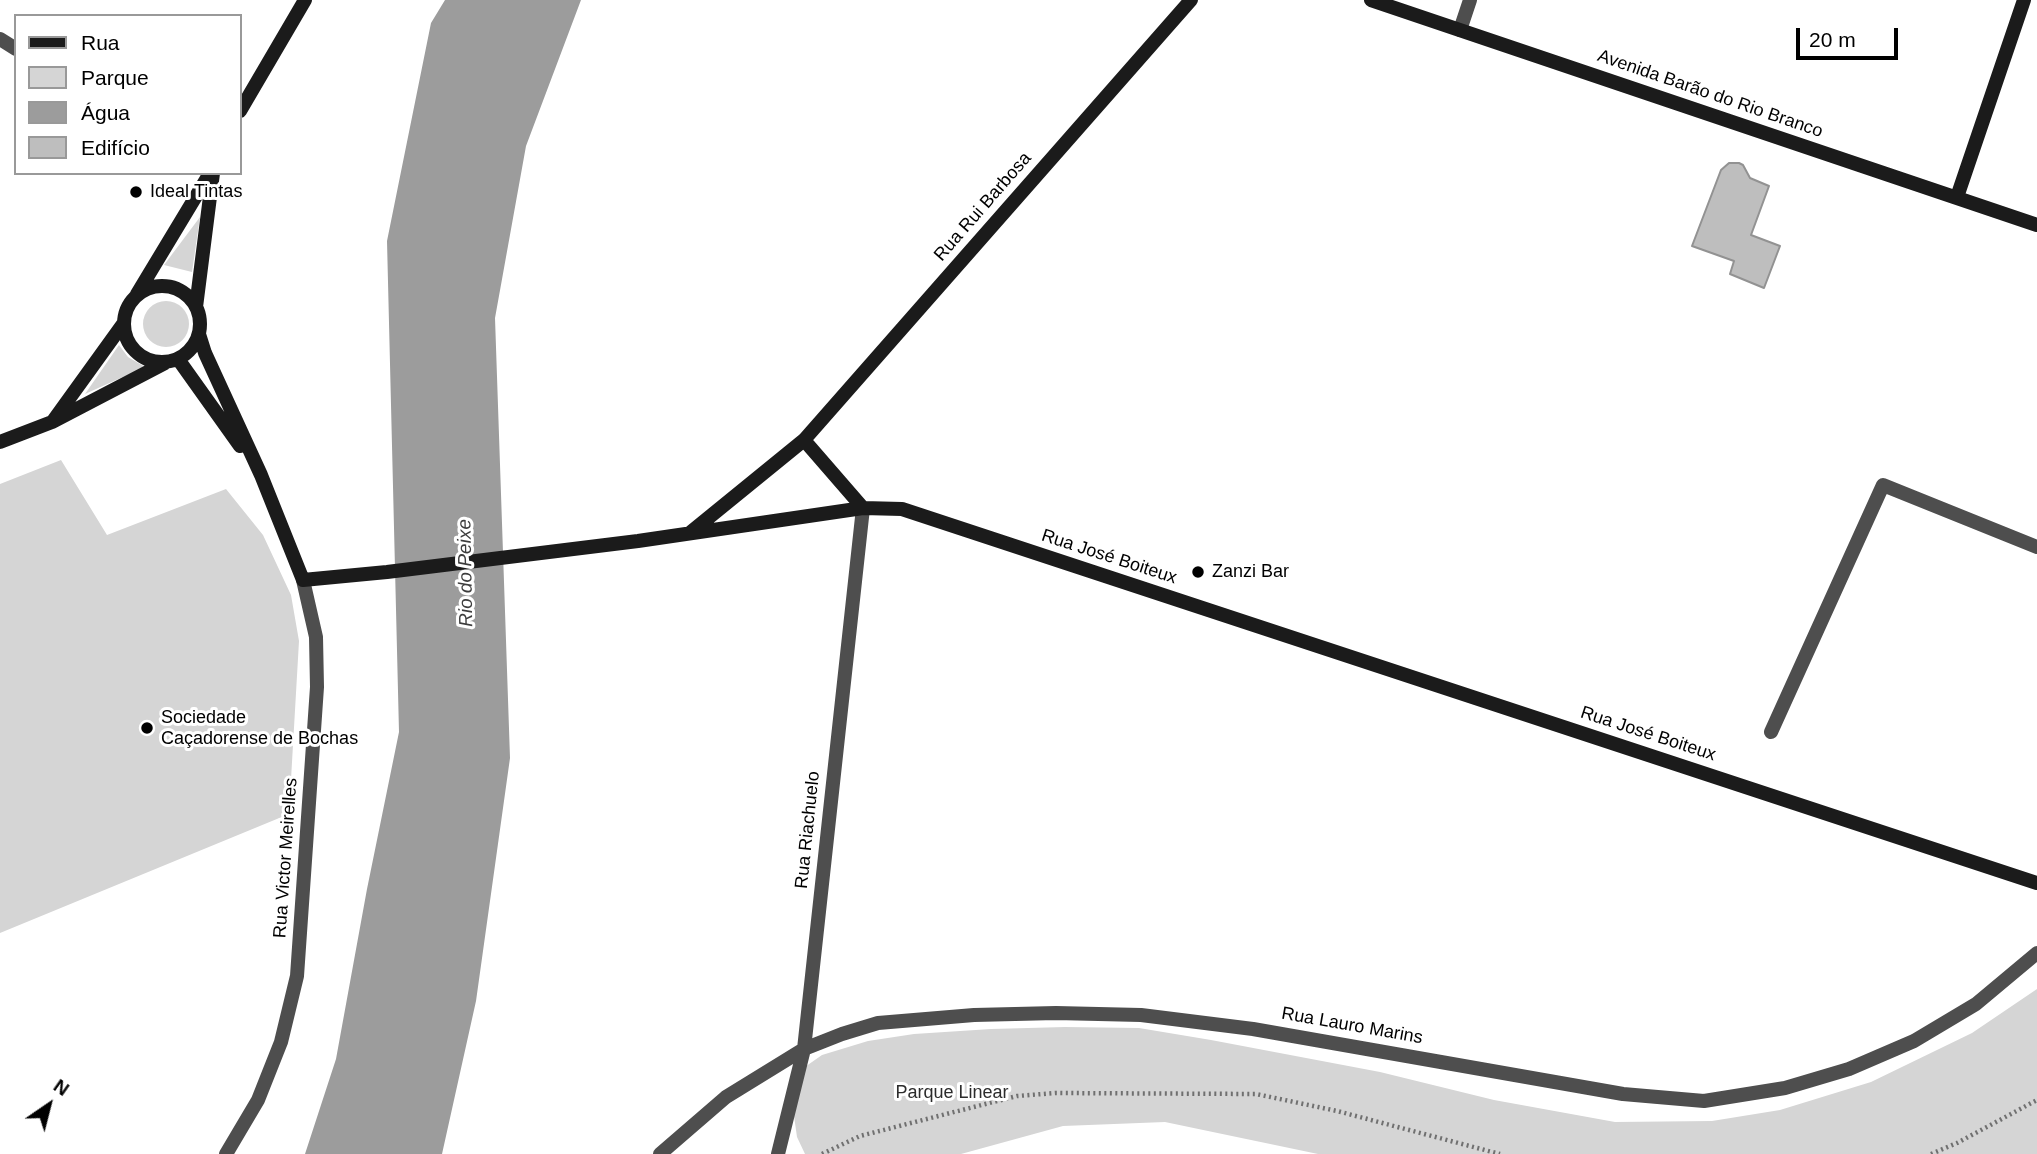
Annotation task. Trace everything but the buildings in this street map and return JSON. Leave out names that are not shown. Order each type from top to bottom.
[{"type":"main road","points":[[242,108],[304,0]]},
{"type":"main road","name":"Rua Rui Barbosa","points":[[690,533],[804,440],[1191,0]]},
{"type":"main road","name":"Avenida Barão do Rio Branco","points":[[1371,0],[2037,225]]},
{"type":"main road","points":[[1957,197],[2024,0]]},
{"type":"main road","points":[[171,361],[151,361],[140,356],[131,347],[125,337],[125,313],[129,302],[137,294],[210,175]]},
{"type":"main road","points":[[196,307],[211,175]]},
{"type":"main road","points":[[0,442],[52,422],[188,352],[200,334],[200,318],[189,297],[170,286],[147,288],[137,294]]},
{"type":"main road","points":[[52,422],[123,324]]},
{"type":"main road","name":"Rua Victor Meirelles","points":[[200,334],[205,353],[261,475],[303,580]]},
{"type":"main road","name":"Rua Victor Meirelles","points":[[171,361],[261,475]]},
{"type":"main road","points":[[804,440],[863,508]]},
{"type":"main road","name":"Rua José Boiteux","points":[[303,580],[638,541],[863,508],[902,509],[2037,883]]},
{"type":"street","points":[[1460,30],[1470,0]]},
{"type":"street","points":[[1771,732],[1883,485],[2037,547]]},
{"type":"street","name":"Rua Riachuelo","points":[[778,1154],[804,1049],[863,508]]},
{"type":"street","name":"Rua Victor Meirelles","points":[[226,1154],[258,1100],[281,1042],[297,976],[317,687],[316,637],[303,580]]},
{"type":"street","name":"Rua Lauro Marins","points":[[660,1154],[726,1097],[804,1049],[878,1023],[1001,1014],[1141,1015],[1253,1029],[1623,1094],[1704,1101],[1785,1088],[1849,1069],[1914,1041],[1976,1004],[2037,953]]},
{"type":"path","points":[[822,1154],[860,1136],[1017,1096],[1056,1093],[1256,1094],[1337,1111],[1500,1154]]},
{"type":"path","points":[[1931,1154],[2037,1100]]},
{"type":"green space","points":[[200,217],[192,272],[164,265]]},
{"type":"green space","points":[[166,301],[175,302],[182,308],[188,315],[188,333],[182,340],[175,346],[166,347],[157,346],[150,340],[144,333],[143,324],[144,315],[150,308],[157,302]]},
{"type":"green space","points":[[119,345],[128,357],[145,367],[85,394]]},
{"type":"green space","name":"Sociedade Caçadorense de Bochas","points":[[61,460],[107,535],[226,489],[263,535],[291,595],[299,641],[289,814],[0,933],[0,484]]},
{"type":"green space","name":"Parque Linear","points":[[2037,989],[2037,1154],[1318,1154],[1165,1122],[1063,1126],[961,1154],[805,1154],[797,1137],[794,1116],[802,1069],[822,1055],[868,1041],[914,1034],[1065,1027],[1139,1028],[1211,1040],[1380,1072],[1494,1100],[1615,1122],[1712,1121],[1780,1110],[1871,1082],[1972,1033]]},
{"type":"water","name":"Rio do Peixe","points":[[445,0],[581,0],[526,146],[495,318],[510,758],[476,1001],[442,1154],[305,1154],[336,1059],[399,732],[387,241],[431,23]]},
{"type":"place","name":"Ideal Tintas","points":[[136,192]]},
{"type":"place","name":"Zanzi Bar","points":[[1198,572]]},
{"type":"place","name":"Sociedade Caçadorense de Bochas","points":[[147,728]]}]
